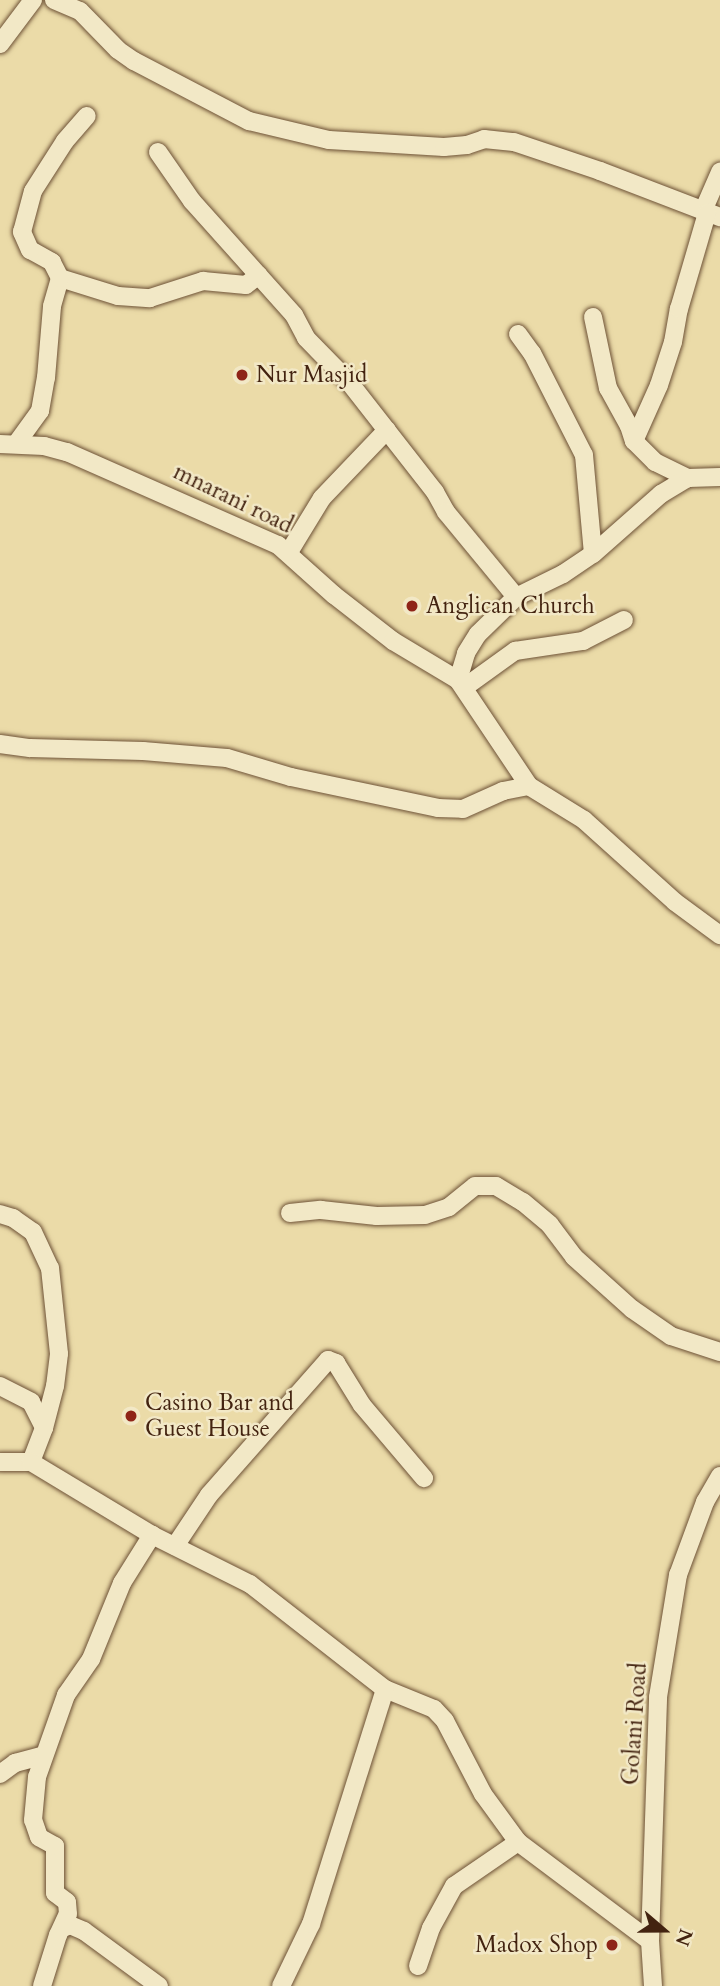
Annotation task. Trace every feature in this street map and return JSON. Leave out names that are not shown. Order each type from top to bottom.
[{"type":"street","points":[[0,44],[33,0]]},
{"type":"street","points":[[54,0],[80,11],[118,50],[134,61],[249,121],[329,140],[444,147],[467,145],[484,139],[514,142],[710,214]]},
{"type":"street","points":[[8,444],[40,411],[46,378],[52,306],[60,278],[52,262],[30,250],[22,232],[33,191],[65,141],[87,116]]},
{"type":"street","points":[[158,152],[192,201],[295,315],[306,338],[349,382],[435,492],[446,512],[516,597]]},
{"type":"street","points":[[634,441],[659,385],[673,342],[679,309],[710,214],[720,172]]},
{"type":"street","points":[[60,278],[118,296],[150,298],[203,281],[247,285],[259,275]]},
{"type":"street","points":[[593,317],[608,388],[629,426],[634,441],[655,462],[688,478],[720,477]]},
{"type":"street","points":[[518,334],[532,353],[584,455],[593,554]]},
{"type":"street","points":[[289,552],[322,498],[387,430]]},
{"type":"street","name":"mnarani road","points":[[8,444],[67,452],[208,511],[289,552],[334,596],[393,641],[461,684],[528,786],[584,820],[675,902],[720,935]]},
{"type":"street","points":[[461,684],[466,653],[478,634],[516,597],[564,574],[593,554],[661,494],[688,478]]},
{"type":"street","points":[[461,684],[515,651],[583,640],[624,620]]},
{"type":"street","points":[[0,744],[30,748],[131,751],[227,758],[290,777],[438,808],[463,809],[503,791],[528,786]]},
{"type":"street","points":[[290,1213],[321,1210],[377,1216],[425,1215],[449,1207],[475,1185],[496,1186],[523,1202],[550,1226],[574,1257],[632,1309],[671,1336],[720,1352]]},
{"type":"street","points":[[0,1214],[13,1218],[33,1232],[50,1268],[59,1354],[55,1386],[44,1428],[31,1462]]},
{"type":"street","points":[[175,1546],[209,1495],[328,1360],[336,1363],[362,1405],[424,1478]]},
{"type":"street","points":[[0,1386],[31,1402],[44,1428]]},
{"type":"street","points":[[0,1462],[31,1462],[152,1535],[250,1584],[385,1689],[434,1709],[445,1721],[483,1794],[518,1842],[649,1941]]},
{"type":"street","name":"Golani Road","points":[[653,1986],[649,1941],[658,1697],[678,1575],[705,1502],[720,1476]]},
{"type":"street","points":[[64,1928],[68,1907],[55,1893],[55,1846],[39,1837],[33,1820],[37,1777],[66,1695],[91,1659],[122,1583],[152,1535]]},
{"type":"street","points":[[281,1986],[311,1924],[385,1689]]},
{"type":"street","points":[[0,1774],[15,1763],[43,1756]]},
{"type":"street","points":[[418,1966],[431,1928],[454,1886],[518,1842]]},
{"type":"street","points":[[42,1986],[58,1935],[70,1925],[84,1931],[159,1986]]},
{"type":"place","name":"Nur Masjid","points":[[242,375]]},
{"type":"place","name":"Anglican Church","points":[[412,606]]},
{"type":"place","name":"Casino Bar and Guest House","points":[[131,1416]]},
{"type":"place","name":"Madox Shop","points":[[612,1945]]}]
